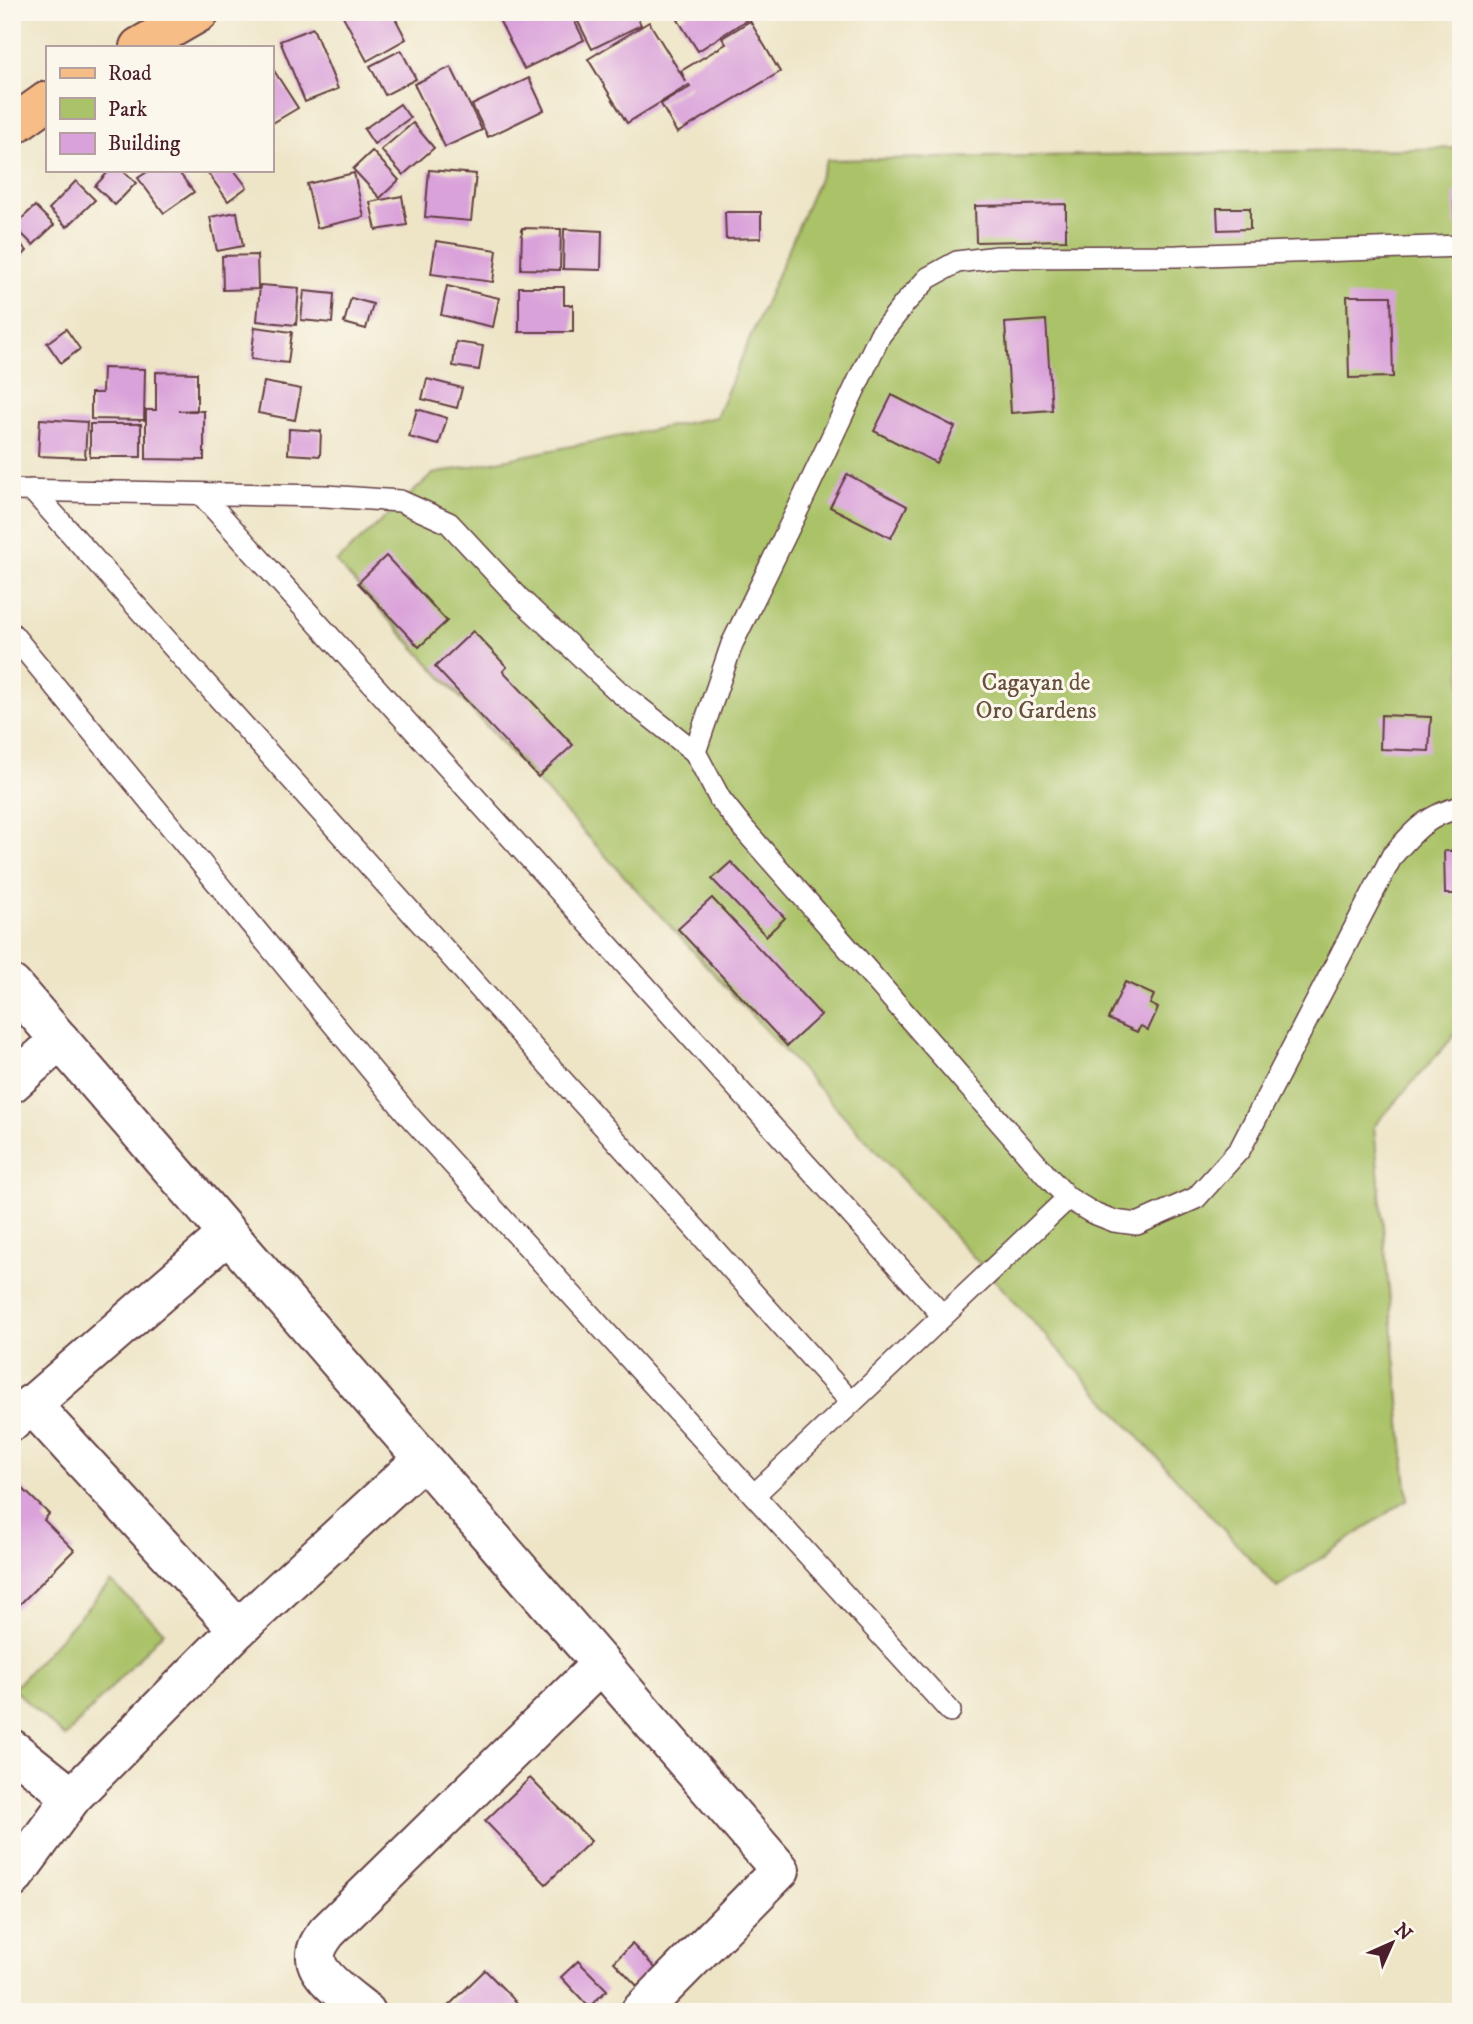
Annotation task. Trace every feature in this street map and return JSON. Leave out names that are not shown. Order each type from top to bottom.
[{"type":"main road","points":[[141,46],[200,12]]},
{"type":"main road","points":[[12,126],[46,102]]},
{"type":"street","points":[[12,985],[780,1870],[639,2012]]},
{"type":"street","points":[[12,1083],[60,1040]]},
{"type":"street","points":[[228,1234],[22,1413],[238,1629]]},
{"type":"street","points":[[12,1880],[72,1797],[238,1629],[423,1459]]},
{"type":"street","points":[[366,2012],[323,1974],[316,1959],[318,1944],[327,1932],[601,1664]]},
{"type":"street","points":[[12,1749],[72,1797]]},
{"type":"lane","points":[[695,752],[732,644],[880,335],[928,278],[957,262],[997,257],[1177,256],[1461,246]]},
{"type":"lane","points":[[22,490],[326,496],[400,501],[449,523],[520,599],[608,682],[695,752],[720,799],[743,828],[1068,1198],[1091,1212],[1114,1221],[1138,1224],[1196,1198],[1240,1149],[1392,856],[1415,830],[1443,811],[1461,807]]},
{"type":"lane","points":[[22,490],[851,1402]]},
{"type":"lane","points":[[201,494],[943,1316]]},
{"type":"lane","points":[[12,634],[410,1117],[950,1712]]},
{"type":"lane","points":[[754,1495],[1068,1198]]},
{"type":"green space","name":"Cagayan de Oro Gardens","points":[[1461,148],[1461,1028],[1374,1126],[1408,1499],[1277,1588],[336,562],[433,474],[716,417],[827,160]]},
{"type":"green space","points":[[111,1582],[164,1631],[65,1737],[13,1689]]},
{"type":"building","points":[[350,12],[392,12],[406,39],[367,61],[343,16]]},
{"type":"building","points":[[495,12],[570,12],[584,40],[524,69]]},
{"type":"building","points":[[573,12],[635,12],[641,25],[592,49]]},
{"type":"building","points":[[690,12],[748,12],[751,17],[698,51],[678,20]]},
{"type":"building","points":[[750,21],[780,72],[677,133],[661,104],[690,87],[689,85],[627,123],[588,59],[649,22],[686,82],[681,71],[726,44],[722,38]]},
{"type":"building","points":[[313,28],[338,89],[305,102],[280,41]]},
{"type":"building","points":[[401,50],[416,79],[385,95],[370,66]]},
{"type":"building","points":[[451,67],[482,130],[445,147],[414,84]]},
{"type":"building","points":[[273,69],[298,108],[273,123]]},
{"type":"building","points":[[529,78],[544,110],[488,137],[472,105]]},
{"type":"building","points":[[400,104],[410,118],[374,144],[364,129]]},
{"type":"building","points":[[413,123],[434,148],[403,175],[381,150]]},
{"type":"building","points":[[372,151],[399,180],[380,198],[353,169]]},
{"type":"building","points":[[429,170],[476,174],[471,221],[425,217]]},
{"type":"building","points":[[108,172],[124,172],[136,183],[115,205],[95,186]]},
{"type":"building","points":[[147,172],[179,172],[194,192],[164,213],[138,178]]},
{"type":"building","points":[[207,172],[236,172],[247,187],[228,201]]},
{"type":"building","points":[[354,173],[364,217],[317,228],[307,184]]},
{"type":"building","points":[[76,181],[95,200],[67,227],[49,209]]},
{"type":"building","points":[[1454,192],[1461,192],[1461,226],[1455,227]]},
{"type":"building","points":[[402,196],[407,225],[376,230],[370,202]]},
{"type":"building","points":[[1066,204],[1066,240],[976,242],[975,206]]},
{"type":"building","points":[[35,206],[54,225],[33,245],[14,226]]},
{"type":"building","points":[[1217,208],[1250,208],[1250,229],[1218,230]]},
{"type":"building","points":[[237,212],[243,246],[217,251],[210,217]]},
{"type":"building","points":[[725,212],[761,212],[761,238],[726,239]]},
{"type":"building","points":[[522,228],[561,229],[560,270],[521,269]]},
{"type":"building","points":[[564,229],[602,231],[601,270],[563,269]]},
{"type":"building","points":[[12,235],[27,251],[15,263],[20,267],[12,274]]},
{"type":"building","points":[[436,241],[497,250],[493,282],[431,274]]},
{"type":"building","points":[[257,255],[258,289],[223,290],[222,256]]},
{"type":"building","points":[[260,285],[299,288],[296,325],[257,321]]},
{"type":"building","points":[[447,286],[499,298],[493,327],[441,315]]},
{"type":"building","points":[[519,287],[564,287],[564,305],[573,305],[573,332],[519,332]]},
{"type":"building","points":[[304,291],[334,294],[332,323],[301,320]]},
{"type":"building","points":[[1347,296],[1391,296],[1393,377],[1349,378]]},
{"type":"building","points":[[351,298],[373,304],[366,329],[344,323]]},
{"type":"building","points":[[1046,320],[1052,410],[1011,413],[1005,323]]},
{"type":"building","points":[[255,327],[292,332],[288,363],[251,359]]},
{"type":"building","points":[[66,329],[80,349],[61,363],[47,343]]},
{"type":"building","points":[[456,342],[483,346],[479,370],[453,366]]},
{"type":"building","points":[[103,368],[145,369],[144,420],[91,419],[91,393],[102,393]]},
{"type":"building","points":[[156,372],[197,373],[197,410],[178,411],[204,411],[204,460],[146,459],[146,410],[156,410]]},
{"type":"building","points":[[427,379],[462,388],[457,408],[422,399]]},
{"type":"building","points":[[264,382],[301,389],[295,420],[258,413]]},
{"type":"building","points":[[892,395],[955,427],[936,463],[874,431]]},
{"type":"building","points":[[417,409],[447,418],[439,445],[409,437]]},
{"type":"building","points":[[40,419],[87,422],[85,458],[38,456]]},
{"type":"building","points":[[90,424],[141,424],[141,457],[90,457]]},
{"type":"building","points":[[289,429],[321,431],[320,456],[288,454]]},
{"type":"building","points":[[847,474],[907,506],[891,538],[830,507]]},
{"type":"building","points":[[386,556],[447,621],[419,647],[358,583]]},
{"type":"building","points":[[473,631],[507,667],[503,671],[573,745],[538,777],[435,667]]},
{"type":"building","points":[[1381,715],[1431,717],[1429,751],[1380,749]]},
{"type":"building","points":[[1444,851],[1461,851],[1461,894],[1445,894]]},
{"type":"building","points":[[731,862],[785,918],[766,936],[712,879]]},
{"type":"building","points":[[712,898],[821,1015],[787,1046],[678,929]]},
{"type":"building","points":[[1125,982],[1154,995],[1150,1004],[1158,1008],[1148,1030],[1141,1026],[1137,1032],[1108,1019]]},
{"type":"building","points":[[15,1481],[49,1514],[44,1520],[74,1550],[12,1612],[12,1483]]},
{"type":"building","points":[[530,1778],[591,1841],[546,1884],[485,1821]]},
{"type":"building","points":[[632,1944],[663,1976],[645,1994],[614,1962]]},
{"type":"building","points":[[578,1961],[607,1990],[589,2007],[561,1977]]},
{"type":"building","points":[[485,1970],[526,2012],[442,2012]]}]
